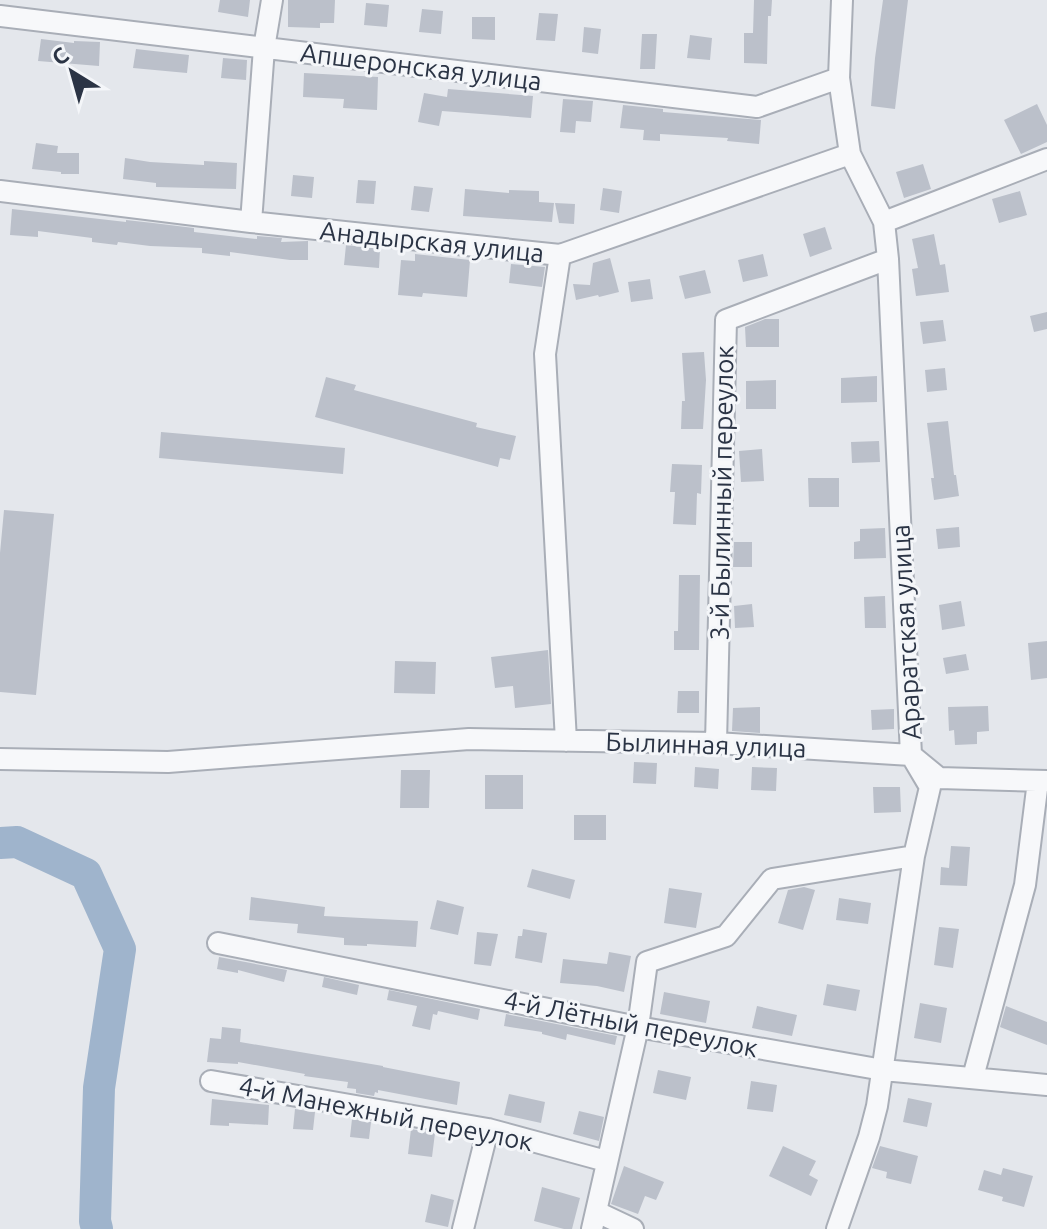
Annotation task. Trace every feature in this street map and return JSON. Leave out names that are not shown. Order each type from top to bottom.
[{"type":"street","points":[[251,222],[264,48],[272,0]]},
{"type":"street","points":[[842,0],[839,78],[850,154],[884,222],[1047,159]]},
{"type":"street","name":"Апшеронская улица","points":[[0,16],[757,107],[839,78]]},
{"type":"street","name":"Анадырская улица","points":[[0,191],[560,255],[850,154]]},
{"type":"street","name":"Араратская улица","points":[[837,1229],[869,1137],[883,1070],[914,856],[930,787],[911,755],[884,222]]},
{"type":"street","points":[[560,255],[545,354],[566,741]]},
{"type":"street","name":"3-й Былинный переулок","points":[[716,743],[726,320],[888,259]]},
{"type":"street","name":"Былинная улица","points":[[0,759],[168,762],[469,739],[716,743],[911,755]]},
{"type":"street","points":[[911,755],[939,778],[1042,781],[1025,885],[973,1077]]},
{"type":"street","points":[[633,1229],[594,1220],[638,1027],[647,962],[726,936],[772,879],[914,856]]},
{"type":"street","name":"4-й Лётный переулок","points":[[218,943],[638,1027],[883,1070],[1047,1085]]},
{"type":"street","name":"4-й Манежный переулок","points":[[211,1081],[488,1129],[606,1161]]},
{"type":"street","points":[[463,1229],[488,1129]]},
{"type":"building","points":[[220,0],[250,0],[248,17],[218,12]]},
{"type":"building","points":[[288,0],[335,0],[334,23],[320,23],[320,28],[288,27]]},
{"type":"building","points":[[754,0],[772,0],[771,16],[768,16],[767,64],[744,63],[744,33],[753,33]]},
{"type":"building","points":[[883,0],[908,0],[895,109],[871,106]]},
{"type":"building","points":[[366,3],[389,5],[387,27],[364,25]]},
{"type":"building","points":[[422,9],[443,11],[441,34],[419,32]]},
{"type":"building","points":[[539,13],[558,14],[555,41],[536,40]]},
{"type":"building","points":[[472,17],[495,17],[495,40],[472,39]]},
{"type":"building","points":[[584,27],[601,29],[598,54],[582,52]]},
{"type":"building","points":[[642,34],[657,34],[655,69],[640,69]]},
{"type":"building","points":[[690,35],[712,38],[710,60],[687,58]]},
{"type":"building","points":[[41,39],[100,42],[99,66],[38,61]]},
{"type":"building","points":[[136,49],[189,55],[187,73],[133,68]]},
{"type":"building","points":[[223,58],[247,60],[246,80],[221,78]]},
{"type":"building","points":[[304,73],[378,77],[377,110],[343,108],[344,99],[303,97]]},
{"type":"building","points":[[448,89],[533,96],[531,118],[442,111],[439,126],[418,122],[424,93],[447,97]]},
{"type":"building","points":[[563,99],[593,101],[591,122],[576,121],[575,133],[560,132]]},
{"type":"building","points":[[1037,104],[1047,125],[1047,142],[1021,154],[1004,120]]},
{"type":"building","points":[[623,105],[663,109],[663,112],[761,120],[759,144],[727,141],[728,138],[660,134],[660,141],[643,140],[644,130],[620,128]]},
{"type":"building","points":[[36,143],[58,146],[57,153],[79,153],[79,174],[32,169]]},
{"type":"building","points":[[125,158],[204,165],[204,161],[237,163],[236,189],[156,187],[156,183],[123,179]]},
{"type":"building","points":[[923,164],[931,189],[904,198],[896,172]]},
{"type":"building","points":[[293,175],[314,177],[312,198],[291,196]]},
{"type":"building","points":[[358,180],[376,181],[374,204],[356,203]]},
{"type":"building","points":[[414,186],[433,188],[429,212],[411,210]]},
{"type":"building","points":[[603,188],[622,191],[619,213],[600,210]]},
{"type":"building","points":[[465,189],[509,193],[509,190],[539,191],[539,202],[554,203],[552,222],[463,216]]},
{"type":"building","points":[[1020,191],[1027,215],[999,223],[992,199]]},
{"type":"building","points":[[555,203],[575,204],[574,224],[559,223]]},
{"type":"building","points":[[12,209],[194,228],[194,232],[257,239],[257,236],[282,238],[281,242],[308,241],[308,260],[230,252],[230,256],[202,253],[202,248],[118,242],[117,245],[92,242],[92,238],[38,231],[38,237],[10,235]]},
{"type":"building","points":[[825,227],[832,249],[810,257],[803,234]]},
{"type":"building","points":[[934,234],[940,265],[945,264],[949,292],[916,296],[912,269],[918,268],[912,239]]},
{"type":"building","points":[[346,245],[380,249],[379,268],[344,265]]},
{"type":"building","points":[[415,254],[470,260],[467,297],[423,293],[422,297],[398,295],[401,260],[415,261]]},
{"type":"building","points":[[763,254],[768,276],[743,282],[738,260]]},
{"type":"building","points":[[610,258],[619,292],[576,300],[573,284],[590,285],[593,263]]},
{"type":"building","points":[[511,264],[545,267],[542,287],[509,283]]},
{"type":"building","points":[[705,270],[711,293],[685,299],[679,276]]},
{"type":"building","points":[[650,279],[653,299],[631,302],[628,282]]},
{"type":"building","points":[[1047,312],[1047,329],[1034,332],[1030,316]]},
{"type":"building","points":[[765,319],[779,319],[779,347],[746,347],[745,327]]},
{"type":"building","points":[[943,320],[946,341],[923,344],[920,322]]},
{"type":"building","points":[[704,352],[703,429],[681,429],[682,401],[685,401],[682,353]]},
{"type":"building","points":[[945,368],[947,390],[927,392],[925,370]]},
{"type":"building","points":[[877,376],[877,402],[841,403],[841,378]]},
{"type":"building","points":[[326,377],[356,385],[354,390],[516,436],[510,460],[500,458],[498,467],[315,417]]},
{"type":"building","points":[[776,380],[776,409],[746,409],[746,381]]},
{"type":"building","points":[[948,421],[959,496],[934,500],[927,423]]},
{"type":"building","points":[[161,432],[345,448],[343,474],[159,458]]},
{"type":"building","points":[[879,441],[880,462],[852,463],[851,442]]},
{"type":"building","points":[[762,449],[764,481],[741,482],[739,451]]},
{"type":"building","points":[[672,464],[702,465],[696,525],[673,524],[675,492],[670,492]]},
{"type":"building","points":[[808,478],[839,478],[839,507],[809,507]]},
{"type":"building","points":[[4,510],[54,514],[36,695],[0,692],[0,553]]},
{"type":"building","points":[[959,527],[960,547],[938,549],[936,529]]},
{"type":"building","points":[[885,528],[886,558],[854,559],[854,542],[860,541],[860,529]]},
{"type":"building","points":[[734,542],[752,542],[752,567],[733,567]]},
{"type":"building","points":[[679,575],[700,575],[699,650],[674,650],[674,631],[678,631]]},
{"type":"building","points":[[885,596],[886,628],[865,628],[864,597]]},
{"type":"building","points":[[961,601],[965,626],[942,630],[939,605]]},
{"type":"building","points":[[752,604],[754,627],[735,628],[734,606]]},
{"type":"building","points":[[1047,641],[1047,678],[1031,680],[1028,643]]},
{"type":"building","points":[[548,650],[551,704],[515,708],[513,686],[495,688],[491,657]]},
{"type":"building","points":[[966,654],[969,670],[946,674],[943,658]]},
{"type":"building","points":[[395,661],[436,662],[435,694],[394,693]]},
{"type":"building","points":[[678,691],[699,691],[699,713],[677,713]]},
{"type":"building","points":[[988,706],[989,731],[977,732],[977,744],[955,745],[954,730],[949,731],[948,707]]},
{"type":"building","points":[[760,707],[760,733],[732,731],[733,708]]},
{"type":"building","points":[[894,709],[894,729],[872,730],[871,710]]},
{"type":"building","points":[[634,762],[657,763],[656,784],[633,783]]},
{"type":"building","points":[[695,767],[719,769],[718,789],[694,787]]},
{"type":"building","points":[[752,767],[777,768],[776,791],[751,790]]},
{"type":"building","points":[[401,770],[430,770],[429,808],[400,808]]},
{"type":"building","points":[[485,775],[523,775],[523,809],[485,809]]},
{"type":"building","points":[[873,787],[900,787],[901,812],[874,813]]},
{"type":"building","points":[[574,815],[606,815],[606,840],[574,840]]},
{"type":"building","points":[[951,846],[970,847],[967,886],[940,885],[941,867],[949,868]]},
{"type":"building","points":[[532,869],[575,880],[570,899],[527,887]]},
{"type":"building","points":[[804,887],[815,890],[803,930],[778,923],[788,890]]},
{"type":"building","points":[[669,888],[702,893],[696,928],[664,923]]},
{"type":"building","points":[[251,897],[325,907],[324,916],[418,921],[416,947],[344,945],[344,938],[297,933],[298,924],[249,920]]},
{"type":"building","points":[[839,898],[871,903],[868,924],[836,920]]},
{"type":"building","points":[[437,900],[464,907],[458,935],[430,929]]},
{"type":"building","points":[[939,927],[959,929],[953,968],[934,965]]},
{"type":"building","points":[[523,929],[547,933],[542,963],[515,958],[518,936],[522,936]]},
{"type":"building","points":[[477,932],[498,934],[491,966],[474,964]]},
{"type":"building","points":[[609,952],[631,956],[624,992],[560,983],[563,959],[607,964]]},
{"type":"building","points":[[219,957],[287,970],[284,982],[238,970],[238,973],[217,969]]},
{"type":"building","points":[[324,977],[359,985],[357,995],[322,987]]},
{"type":"building","points":[[827,984],[860,990],[856,1011],[823,1005]]},
{"type":"building","points":[[389,990],[480,1009],[478,1020],[438,1011],[437,1015],[433,1014],[430,1030],[412,1026],[417,1006],[387,1000]]},
{"type":"building","points":[[664,992],[710,1001],[706,1023],[660,1014]]},
{"type":"building","points":[[920,1003],[947,1008],[941,1043],[914,1038]]},
{"type":"building","points":[[757,1006],[797,1015],[792,1036],[752,1028]]},
{"type":"building","points":[[1006,1006],[1047,1022],[1047,1045],[1000,1027]]},
{"type":"building","points":[[506,1014],[617,1036],[615,1045],[567,1034],[566,1040],[542,1032],[504,1026]]},
{"type":"building","points":[[222,1027],[241,1029],[240,1042],[460,1082],[457,1105],[378,1090],[374,1096],[356,1093],[356,1089],[347,1088],[348,1082],[238,1062],[207,1062],[210,1038],[221,1039]]},
{"type":"building","points":[[658,1070],[691,1077],[686,1100],[653,1093]]},
{"type":"building","points":[[751,1081],[777,1085],[773,1112],[747,1109]]},
{"type":"building","points":[[509,1094],[545,1102],[541,1123],[504,1115]]},
{"type":"building","points":[[908,1098],[932,1103],[927,1127],[903,1122]]},
{"type":"building","points":[[212,1099],[269,1105],[268,1125],[210,1125]]},
{"type":"building","points":[[295,1109],[315,1112],[313,1130],[293,1129]]},
{"type":"building","points":[[579,1111],[604,1117],[599,1141],[573,1134]]},
{"type":"building","points":[[352,1119],[371,1122],[369,1139],[350,1137]]},
{"type":"building","points":[[411,1129],[435,1133],[432,1157],[408,1154]]},
{"type":"building","points":[[783,1146],[816,1161],[809,1175],[818,1180],[811,1196],[769,1176]]},
{"type":"building","points":[[880,1146],[918,1156],[911,1184],[886,1178],[887,1172],[872,1168]]},
{"type":"building","points":[[624,1166],[664,1182],[656,1200],[645,1196],[638,1214],[611,1204]]},
{"type":"building","points":[[1003,1168],[1033,1176],[1024,1207],[978,1190],[984,1170],[1001,1175]]},
{"type":"building","points":[[542,1187],[580,1198],[572,1229],[534,1221]]},
{"type":"building","points":[[431,1194],[454,1200],[448,1227],[425,1222]]},
{"type":"waterway","points":[[0,843],[17,842],[86,874],[120,949],[99,1088],[97,1229]]}]
